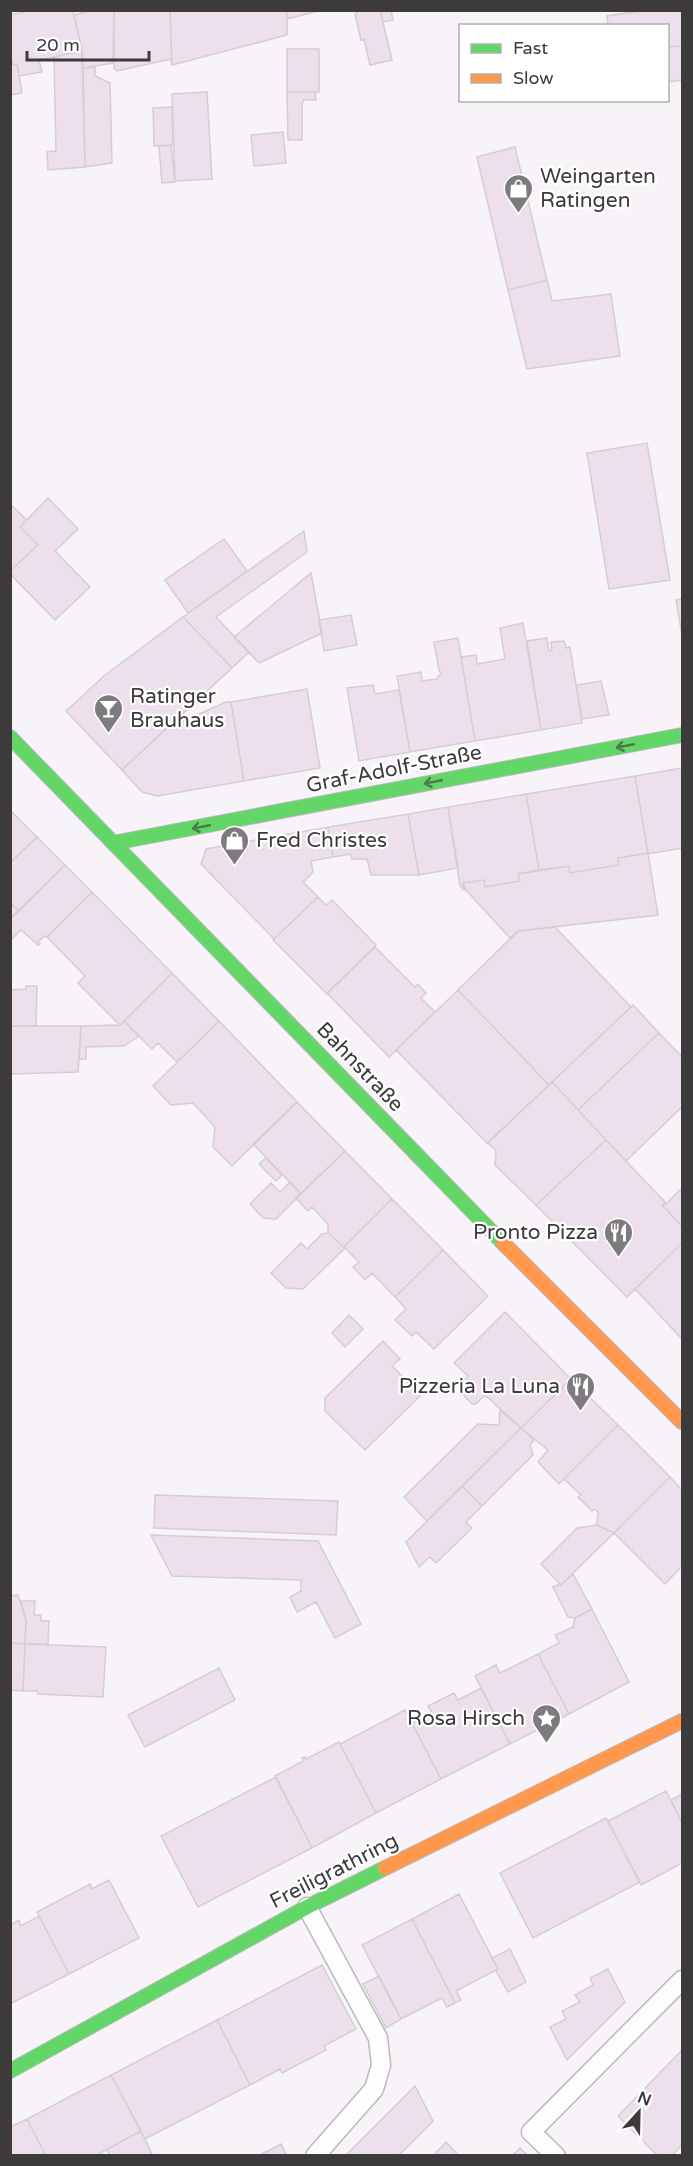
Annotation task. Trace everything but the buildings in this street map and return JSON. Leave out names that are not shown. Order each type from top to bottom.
[{"type":"street","name":"Graf-Adolf-Straße","points":[[113,843],[682,735]]},
{"type":"street","name":"Bahnstraße","points":[[10,737],[478,1218],[682,1422]]},
{"type":"street","name":"Freiligrathring","points":[[10,2070],[307,1907],[682,1721]]},
{"type":"lane","points":[[307,1907],[378,2038],[381,2065],[374,2089],[315,2156]]},
{"type":"lane","points":[[556,2156],[531,2132],[682,1980]]},
{"type":"traffic: fast","points":[[113,843],[682,735]]},
{"type":"traffic: fast","points":[[10,737],[503,1243]]},
{"type":"traffic: fast","points":[[10,2071],[307,1907],[385,1868]]},
{"type":"traffic: slow","points":[[503,1243],[682,1422]]},
{"type":"traffic: slow","points":[[385,1868],[682,1721]]},
{"type":"place","name":"Weingarten Ratingen","points":[[519,214]]},
{"type":"place","name":"Ratinger Brauhaus","points":[[109,734]]},
{"type":"place","name":"Fred Christes","points":[[235,866]]},
{"type":"place","name":"Pronto Pizza","points":[[619,1258]]},
{"type":"place","name":"Pizzeria La Luna","points":[[581,1412]]},
{"type":"place","name":"Rosa Hirsch","points":[[546,1744]]}]
